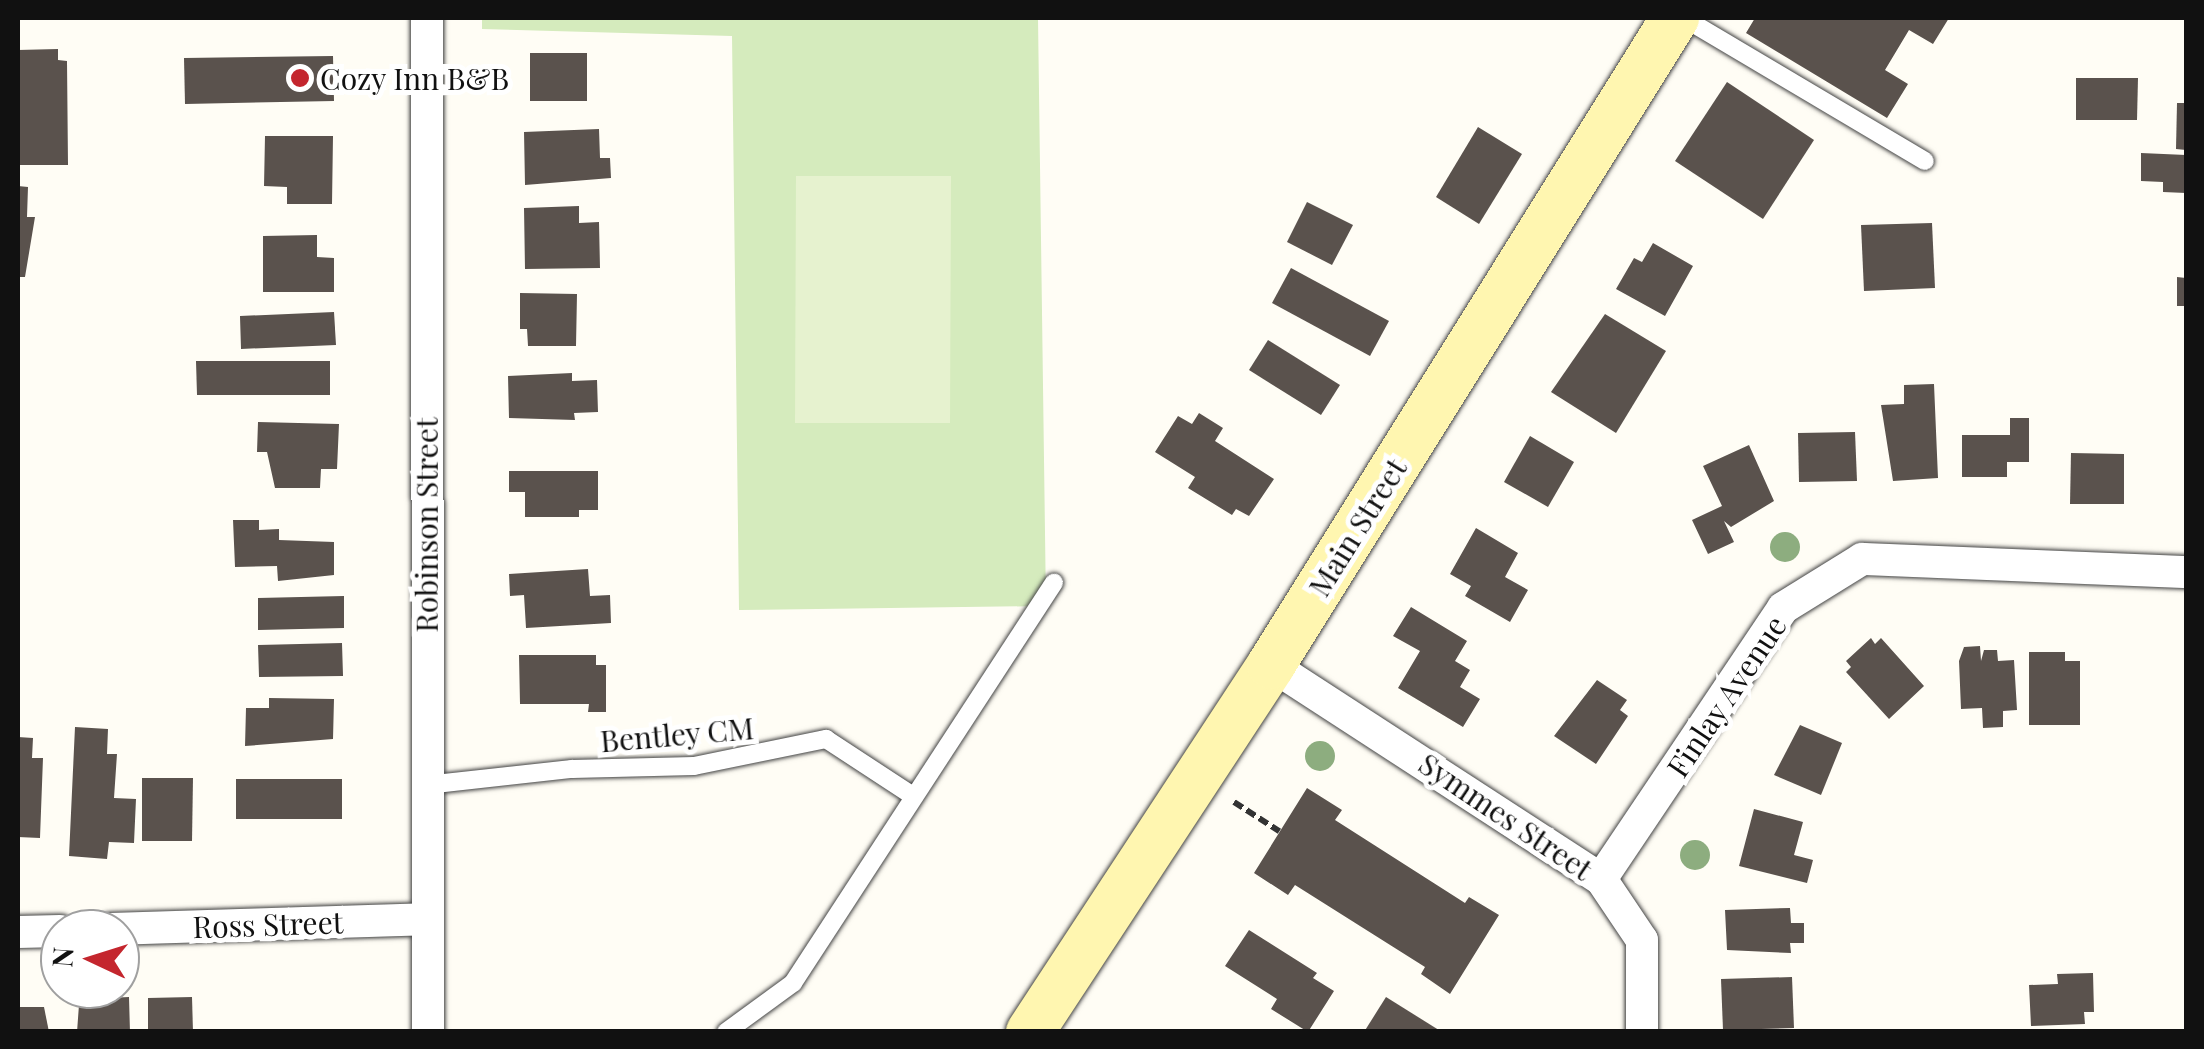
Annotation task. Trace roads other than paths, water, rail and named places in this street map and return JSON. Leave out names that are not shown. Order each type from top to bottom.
[{"type":"street","name":"Robinson Street","points":[[426,18],[428,1032]]},
{"type":"street","name":"Main Street","points":[[1030,1032],[1271,665],[1675,18]]},
{"type":"street","name":"Finlay Avenue","points":[[1601,879],[1783,608],[1862,559],[2186,572]]},
{"type":"street","name":"Symmes Street","points":[[1271,665],[1601,879],[1642,940],[1642,1032]]},
{"type":"street","name":"Ross Street","points":[[140,928],[425,920]]},
{"type":"lane","points":[[1684,18],[1925,161]]},
{"type":"lane","points":[[726,1032],[793,983],[1054,582]]},
{"type":"lane","name":"Bentley CM","points":[[426,785],[572,770],[694,766],[826,738],[913,796]]},
{"type":"place","name":"Cozy Inn B&B","points":[[300,78]]}]
